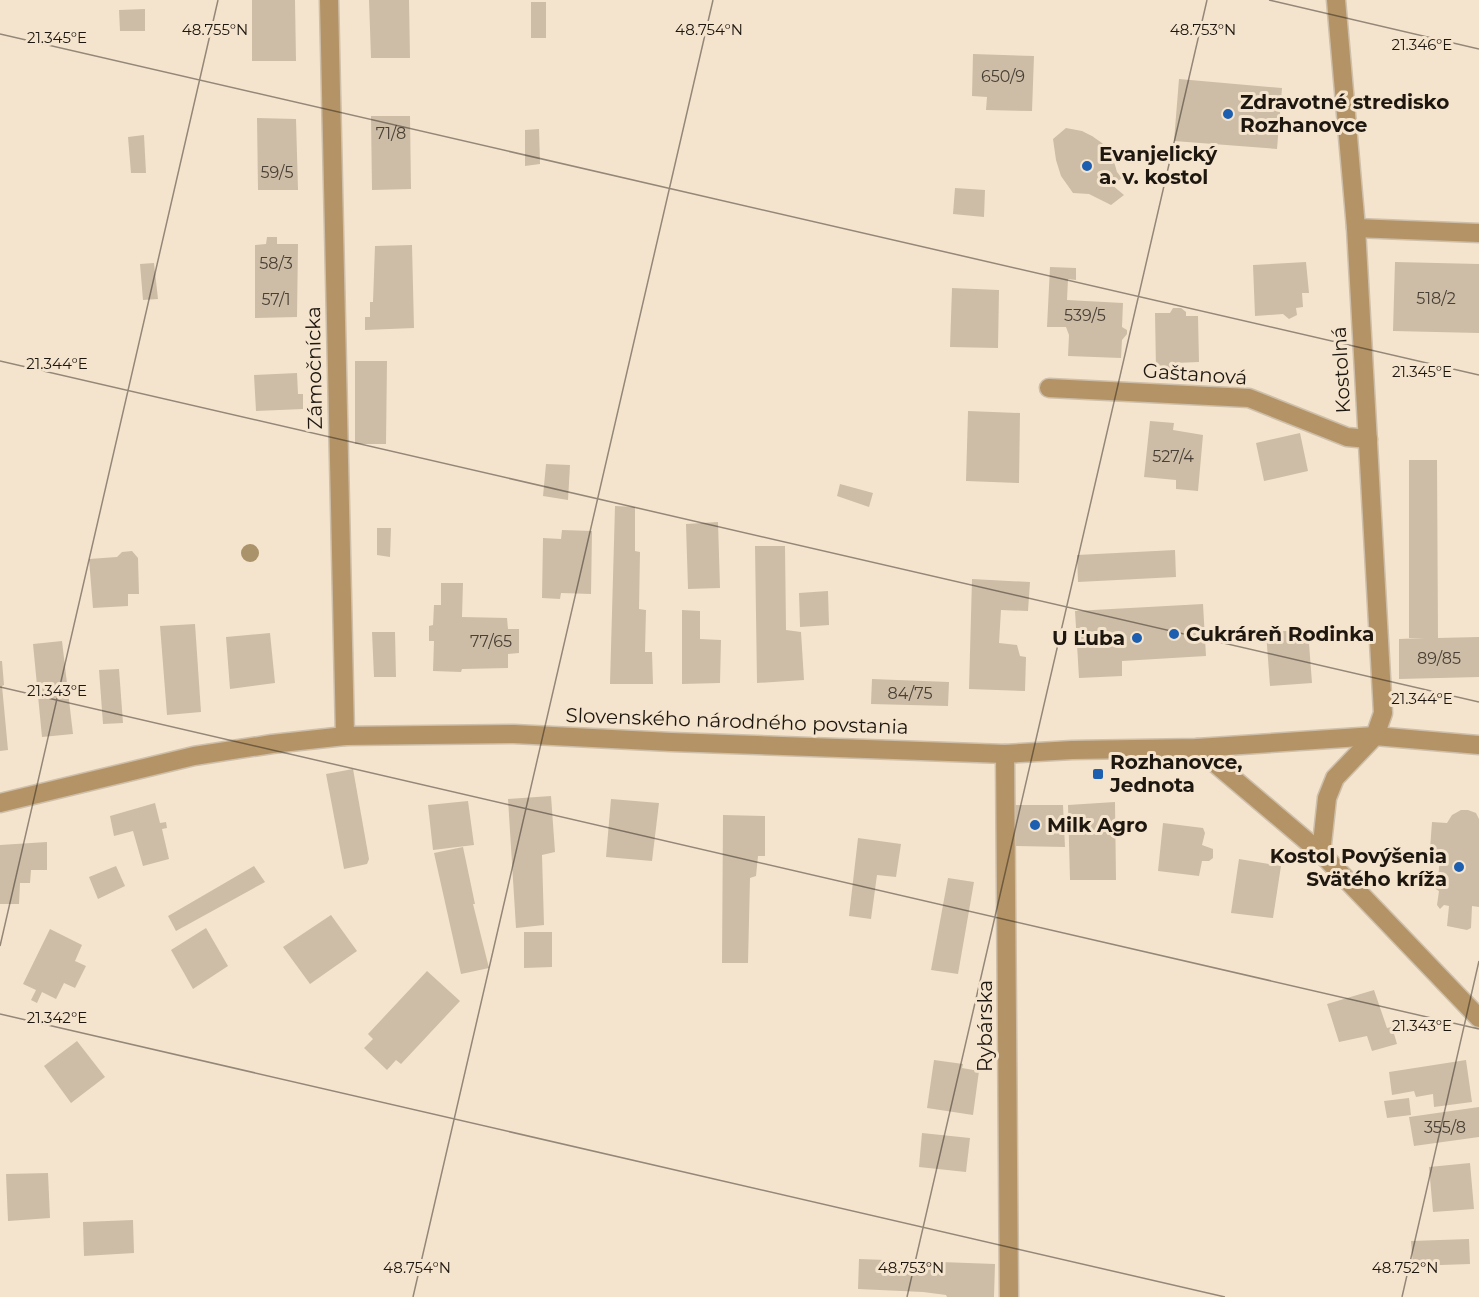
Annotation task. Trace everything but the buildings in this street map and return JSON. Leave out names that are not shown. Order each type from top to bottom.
[{"type":"street","name":"Zámočnícka","points":[[329,0],[345,736]]},
{"type":"street","name":"Kostolná","points":[[1336,0],[1356,228],[1383,713],[1375,736]]},
{"type":"street","points":[[1356,228],[1479,233]]},
{"type":"street","name":"Gaštanová","points":[[1049,387],[1249,398],[1347,437],[1368,439]]},
{"type":"street","name":"Slovenského národného povstania","points":[[0,803],[194,756],[345,736],[514,734],[1005,754],[1072,750],[1197,748],[1375,736],[1479,745]]},
{"type":"street","points":[[1321,853],[1327,798],[1335,778],[1375,736]]},
{"type":"street","points":[[1197,748],[1321,853],[1479,1018]]},
{"type":"street","name":"Rybárska","points":[[1005,754],[1009,1297]]},
{"type":"place","name":"Zdravotné stredisko Rozhanovce","points":[[1228,114]]},
{"type":"place","name":"Evanjelický a. v. kostol","points":[[1087,166]]},
{"type":"place","name":"Cukráreň Rodinka","points":[[1174,634]]},
{"type":"place","name":"U Ľuba","points":[[1137,638]]},
{"type":"place","name":"Rozhanovce, Jednota","points":[[1098,774]]},
{"type":"place","name":"Milk Agro","points":[[1035,825]]},
{"type":"place","name":"Kostol Povýšenia Svätého kríža","points":[[1459,867]]}]
